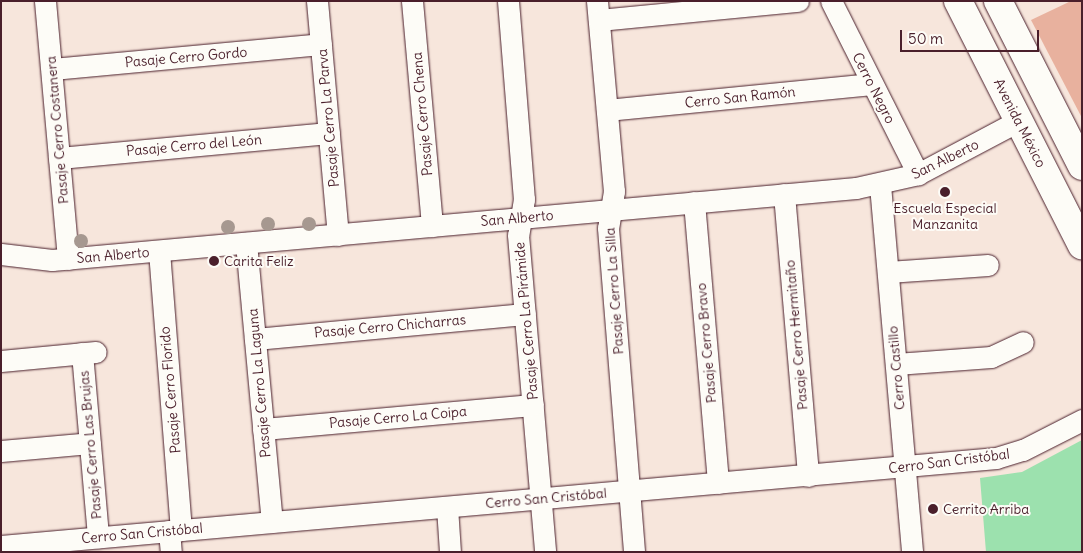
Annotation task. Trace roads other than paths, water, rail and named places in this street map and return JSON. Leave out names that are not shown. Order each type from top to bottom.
[{"type":"main road","name":"Avenida México","points":[[958,1],[1082,245]]},
{"type":"main road","points":[[998,1],[1082,166]]},
{"type":"street","name":"Pasaje Cerro Costanera","points":[[46,1],[68,258]]},
{"type":"street","name":"Pasaje Cerro La Parva","points":[[317,1],[338,235]]},
{"type":"street","name":"Pasaje Cerro Chena","points":[[412,1],[432,226]]},
{"type":"street","name":"Pasaje Cerro La Pirámide","points":[[508,1],[524,199],[521,218],[525,314],[545,552]]},
{"type":"street","points":[[598,11],[798,1]]},
{"type":"street","name":"Cerro Negro","points":[[831,1],[918,174]]},
{"type":"street","name":"Pasaje Cerro La Silla","points":[[598,11],[614,191],[608,228],[634,552]]},
{"type":"street","name":"Pasaje Cerro Gordo","points":[[52,69],[321,44]]},
{"type":"street","name":"Cerro San Ramón","points":[[607,110],[872,84]]},
{"type":"street","name":"San Alberto","points":[[1,254],[68,258],[159,251],[880,184],[918,174],[1018,121]]},
{"type":"street","name":"Pasaje Cerro del León","points":[[59,158],[329,133]]},
{"type":"street","name":"Cerro Castillo","points":[[880,184],[912,552]]},
{"type":"street","name":"Pasaje Cerro Hermitaño","points":[[784,194],[808,476]]},
{"type":"street","name":"Pasaje Cerro Bravo","points":[[694,202],[718,484]]},
{"type":"street","name":"Pasaje Cerro La Laguna","points":[[246,243],[272,522]]},
{"type":"street","name":"Pasaje Cerro Florido","points":[[159,251],[174,538]]},
{"type":"street","points":[[888,272],[988,265]]},
{"type":"street","name":"Pasaje Cerro Chicharras","points":[[255,339],[525,314]]},
{"type":"street","points":[[896,364],[991,357],[1023,342]]},
{"type":"street","name":"Pasaje Cerro Las Brujas","points":[[1,361],[90,353],[90,443],[98,537]]},
{"type":"street","name":"Pasaje Cerro La Coipa","points":[[263,429],[533,405]]},
{"type":"street","name":"Cerro San Cristóbal","points":[[1,546],[98,537],[174,538],[272,522],[808,476],[1011,455],[1082,420]]},
{"type":"street","points":[[1,451],[90,443]]},
{"type":"street","points":[[446,507],[450,552]]},
{"type":"place","name":"Escuela Especial Manzanita","points":[[945,192]]},
{"type":"place","name":"Carita Feliz","points":[[214,261]]},
{"type":"place","name":"Cerrito Arriba","points":[[933,509]]}]
